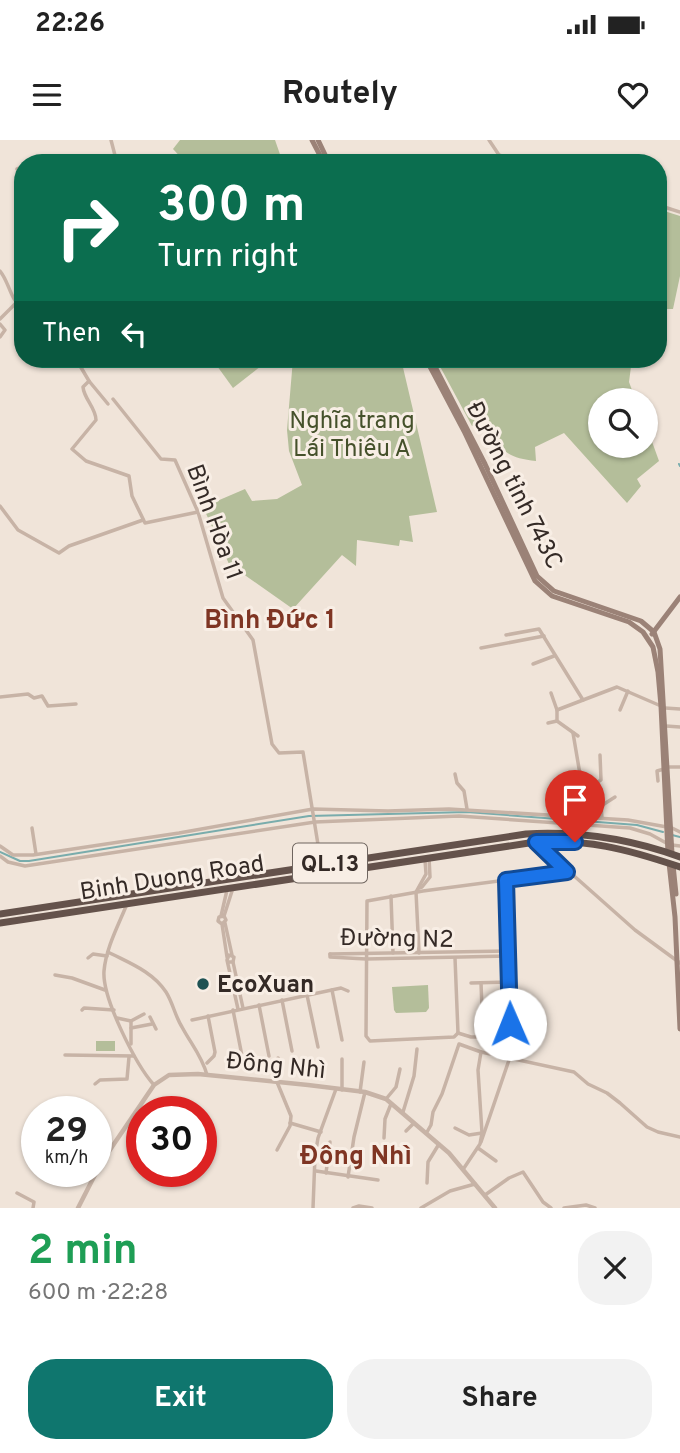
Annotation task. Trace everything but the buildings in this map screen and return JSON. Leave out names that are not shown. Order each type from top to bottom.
[{"type":"highway","name":"Binh Duong Road","points":[[0,914],[229,883],[526,834],[581,834],[673,851]]},
{"type":"highway","name":"Binh Duong Road","points":[[323,868],[536,842],[575,842],[610,846],[674,865]]},
{"type":"highway","points":[[673,851],[674,865]]},
{"type":"highway","name":"Binh Duong Road","points":[[0,923],[128,903],[229,883]]},
{"type":"main road","name":"Đường tỉnh 743C","points":[[434,368],[527,557],[542,581],[555,591],[632,617],[654,632]]},
{"type":"main road","name":"Đường tỉnh 743C","points":[[483,466],[525,561],[540,586],[552,596],[622,618],[636,626],[648,638]]},
{"type":"main road","points":[[665,767],[666,726],[656,654],[648,638],[680,597]]},
{"type":"main road","points":[[654,632],[660,649],[665,767],[673,851]]},
{"type":"main road","points":[[674,865],[680,1029]]},
{"type":"street","points":[[0,271],[14,298]]},
{"type":"street","points":[[0,337],[5,330],[0,322],[14,305]]},
{"type":"street","points":[[81,368],[108,404]]},
{"type":"street","points":[[89,381],[83,387],[84,395],[96,415],[96,420],[72,450],[86,461],[130,476],[132,496],[145,523],[198,512]]},
{"type":"street","name":"Bình Hòa 11","points":[[113,400],[161,459],[175,460],[198,512],[223,598],[253,640],[272,744],[279,753],[303,752],[313,810]]},
{"type":"street","points":[[0,506],[18,530],[58,553],[69,546],[143,520]]},
{"type":"street","points":[[506,635],[539,629],[583,700]]},
{"type":"street","points":[[481,648],[544,636]]},
{"type":"street","points":[[533,664],[555,656]]},
{"type":"street","points":[[557,710],[614,688],[628,691],[663,707],[680,709]]},
{"type":"street","points":[[620,710],[628,691]]},
{"type":"street","points":[[551,693],[557,710],[557,721]]},
{"type":"street","points":[[0,697],[29,694],[34,698],[42,696],[48,706],[76,704]]},
{"type":"street","points":[[548,723],[557,721],[578,736]]},
{"type":"street","points":[[666,726],[680,727]]},
{"type":"street","points":[[573,733],[589,817]]},
{"type":"street","points":[[582,786],[601,780],[600,755]]},
{"type":"street","points":[[658,781],[657,771],[665,767],[680,767]]},
{"type":"street","points":[[455,774],[457,783],[464,791],[467,810]]},
{"type":"street","points":[[602,818],[601,806],[615,797]]},
{"type":"street","points":[[313,810],[323,868]]},
{"type":"street","points":[[0,846],[12,855],[36,854],[313,810],[467,810],[589,817],[628,820],[680,832]]},
{"type":"street","points":[[0,856],[8,862],[25,866],[315,821],[460,816],[630,828],[650,834],[673,851]]},
{"type":"street","points":[[32,828],[36,854]]},
{"type":"street","points":[[536,842],[635,930],[678,962]]},
{"type":"street","points":[[419,955],[418,890],[426,874],[427,857]]},
{"type":"street","points":[[455,955],[458,1032],[454,1037],[370,1041],[366,1037],[367,901],[418,890],[567,872]]},
{"type":"street","points":[[464,1168],[481,1142],[510,1057],[506,880]]},
{"type":"street","points":[[229,883],[223,916],[218,921],[223,923],[230,959],[243,1061]]},
{"type":"street","points":[[391,896],[393,954]]},
{"type":"street","points":[[112,1146],[153,1085],[132,1056],[105,990],[107,954],[128,903]]},
{"type":"street","name":"Đường N2","points":[[419,955],[393,954],[366,957],[330,954],[330,957],[366,957],[419,955],[455,955],[508,953]]},
{"type":"street","points":[[88,958],[93,954],[107,954],[141,968],[161,986],[170,999],[182,1029],[195,1046],[207,1075]]},
{"type":"street","points":[[55,975],[105,990]]},
{"type":"street","points":[[471,983],[509,982]]},
{"type":"street","points":[[481,983],[483,1034],[488,1038],[509,1038]]},
{"type":"street","points":[[191,1020],[341,988],[348,991]]},
{"type":"street","points":[[332,990],[342,1040]]},
{"type":"street","points":[[307,995],[318,1047]]},
{"type":"street","points":[[282,1000],[292,1051]]},
{"type":"street","points":[[259,1005],[269,1056]]},
{"type":"street","points":[[82,1010],[98,1007],[114,1010]]},
{"type":"street","points":[[117,1018],[131,1021],[144,1014]]},
{"type":"street","points":[[207,1063],[215,1052],[208,1016]]},
{"type":"street","points":[[150,1017],[156,1029]]},
{"type":"street","points":[[130,1046],[131,1021]]},
{"type":"street","points":[[131,1028],[152,1024]]},
{"type":"street","points":[[458,1032],[471,1037],[480,1037],[483,1034]]},
{"type":"street","points":[[427,1132],[457,1044],[481,1052],[574,1072],[587,1084],[620,1102],[648,1127],[680,1137]]},
{"type":"street","points":[[403,1112],[414,1076],[417,1049]]},
{"type":"street","points":[[481,1052],[478,1070],[481,1142]]},
{"type":"street","points":[[65,1055],[132,1056]]},
{"type":"street","points":[[95,1084],[100,1080],[127,1079],[132,1056]]},
{"type":"street","points":[[277,1150],[290,1123],[290,1111],[277,1082],[278,1058]]},
{"type":"street","points":[[313,1208],[315,1156],[321,1132],[339,1089],[342,1059]]},
{"type":"street","points":[[348,1177],[362,1092],[364,1062]]},
{"type":"street","points":[[386,1099],[396,1087],[400,1069]]},
{"type":"street","name":"Đông Nhì","points":[[153,1085],[169,1074],[207,1075],[362,1092],[386,1099],[415,1121],[464,1168],[495,1208]]},
{"type":"street","points":[[384,1138],[385,1119],[392,1102]]},
{"type":"street","points":[[406,1130],[415,1121]]},
{"type":"street","points":[[290,1123],[321,1132]]},
{"type":"street","points":[[455,1128],[469,1135],[482,1133]]},
{"type":"street","points":[[327,1173],[330,1142]]},
{"type":"street","points":[[427,1183],[428,1161],[439,1144]]},
{"type":"street","points":[[478,1148],[496,1161]]},
{"type":"street","points":[[316,1171],[378,1180]]},
{"type":"street","points":[[485,1195],[509,1178],[523,1172],[543,1202],[551,1208]]},
{"type":"street","points":[[421,1208],[450,1191],[476,1184]]},
{"type":"street","points":[[78,1208],[89,1187]]},
{"type":"street","points":[[17,1193],[34,1202],[33,1208]]},
{"type":"street","points":[[565,1208],[586,1205],[595,1208]]},
{"type":"street","points":[[353,1208],[372,1208]]},
{"type":"green space","points":[[180,140],[275,140],[280,154],[178,154],[173,149]]},
{"type":"green space","points":[[667,212],[680,216],[680,276],[673,309],[667,309]]},
{"type":"green space","points":[[219,368],[259,368],[233,388]]},
{"type":"green space","name":"Nghĩa trang Lái Thiêu A","points":[[292,368],[403,368],[437,512],[409,516],[413,542],[400,540],[399,546],[357,540],[356,566],[342,555],[293,609],[229,564],[203,507],[245,489],[252,501],[277,499],[302,485],[289,451],[287,430]]},
{"type":"green space","points":[[441,368],[631,368],[631,388],[588,388],[588,458],[658,458],[659,461],[637,479],[641,486],[627,503],[564,433],[535,447],[536,461],[525,460],[504,450],[487,420],[472,426]]},
{"type":"green space","points":[[428,985],[429,1008],[426,1012],[396,1013],[392,987]]},
{"type":"green space","points":[[96,1041],[115,1041],[115,1051],[96,1051]]},
{"type":"waterway","points":[[0,852],[20,861],[29,861],[309,816],[467,812],[637,825],[663,832]]},
{"type":"waterway","points":[[672,835],[680,837]]},
{"type":"place","name":"EcoXuan","points":[[203,984]]},
{"type":"district","name":"Bình Đức 1","points":[[270,619]]},
{"type":"district","name":"Đông Nhì","points":[[356,1155]]},
{"type":"route","points":[[510,1024],[506,880],[567,872],[536,842],[575,842]]}]
